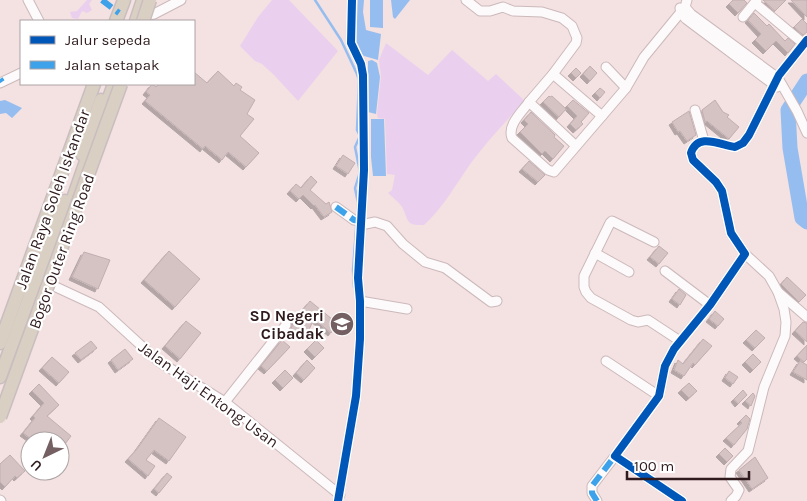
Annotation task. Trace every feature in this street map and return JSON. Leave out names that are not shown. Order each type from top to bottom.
[{"type":"highway","points":[[116,20],[124,0]]},
{"type":"highway","points":[[136,20],[137,0]]},
{"type":"highway","points":[[136,20],[143,0]]},
{"type":"highway","points":[[136,20],[150,0]]},
{"type":"highway","name":"Jalan Raya Soleh Iskandar","points":[[0,343],[94,85]]},
{"type":"highway","name":"Bogor Outer Ring Road","points":[[0,377],[107,85]]},
{"type":"highway","name":"Jalan Raya Soleh Iskandar","points":[[0,402],[114,85]]},
{"type":"highway","name":"Bogor Outer Ring Road","points":[[0,418],[121,85]]},
{"type":"street","points":[[28,0],[38,20]]},
{"type":"street","points":[[136,20],[154,14],[181,0]]},
{"type":"street","points":[[339,498],[356,396],[360,339],[358,222],[364,170],[363,74],[361,64],[351,43],[352,0]]},
{"type":"street","points":[[466,0],[480,11],[490,11],[501,7],[512,11],[538,11],[568,21],[575,32],[576,43],[529,102],[511,127],[510,133],[512,138],[552,172],[557,169],[626,88],[644,57],[683,5]]},
{"type":"street","points":[[731,501],[736,496],[738,490],[730,477],[731,469],[748,451],[764,387],[785,336],[786,322],[778,292],[769,276],[745,254],[731,233],[722,191],[691,154],[694,147],[704,142],[716,141],[735,147],[743,144],[749,136],[776,82],[806,42],[756,2],[743,17]]},
{"type":"street","points":[[683,5],[686,19],[776,82],[788,94],[807,133]]},
{"type":"street","points":[[606,67],[626,88]]},
{"type":"street","points":[[1,81],[20,74]]},
{"type":"street","points":[[553,74],[602,116]]},
{"type":"street","points":[[529,102],[576,146]]},
{"type":"street","points":[[695,110],[704,142]]},
{"type":"street","points":[[336,207],[358,222],[375,222],[387,226],[403,244],[425,262],[445,268],[491,302],[497,301]]},
{"type":"street","points":[[654,242],[612,221],[584,276],[584,287],[591,298],[634,321],[648,320],[680,341]]},
{"type":"street","points":[[595,253],[629,272]]},
{"type":"street","points":[[598,501],[592,493],[592,486],[658,396],[669,357],[710,305],[745,254]]},
{"type":"street","points":[[665,272],[710,305]]},
{"type":"street","name":"Jalan Haji Entong Usan","points":[[43,281],[99,307],[158,361],[225,402],[339,498]]},
{"type":"street","points":[[778,292],[807,317]]},
{"type":"street","points":[[360,301],[407,309]]},
{"type":"street","points":[[225,402],[286,325]]},
{"type":"street","points":[[606,361],[658,396]]},
{"type":"street","points":[[615,456],[682,501]]},
{"type":"shaded area","points":[[87,0],[92,0],[89,4],[92,10],[87,13],[82,11],[78,19],[72,18],[70,12],[77,11]]},
{"type":"shaded area","points":[[272,0],[289,0],[338,51],[298,101],[274,75],[262,64],[255,61],[240,46],[258,17]]},
{"type":"shaded area","points":[[386,43],[428,75],[452,50],[488,81],[496,74],[525,101],[484,147],[443,203],[424,225],[410,223],[401,205],[388,193],[392,190],[395,175],[387,174],[385,119],[378,118],[377,114],[381,76],[379,60]]},
{"type":"water","points":[[356,0],[364,0],[363,12],[366,30],[381,34],[378,60],[364,56],[359,52],[359,47],[355,41]]},
{"type":"water","points":[[370,0],[383,0],[383,28],[370,27]]},
{"type":"water","points":[[391,0],[410,0],[395,19],[393,17]]},
{"type":"water","points":[[372,60],[377,63],[380,77],[376,114],[368,112],[368,61]]},
{"type":"water","points":[[5,100],[22,108],[12,118],[6,113],[0,114],[0,101]]},
{"type":"water","points":[[371,119],[384,119],[386,176],[373,176]]},
{"type":"building","points":[[733,0],[744,0],[747,3],[738,13],[729,4]]},
{"type":"building","points":[[763,0],[786,0],[775,11]]},
{"type":"building","points":[[791,0],[807,0],[807,17]]},
{"type":"building","points":[[754,13],[767,26],[769,24],[785,41],[788,38],[795,44],[788,53],[776,41],[766,51],[755,40],[761,34],[748,20]]},
{"type":"building","points":[[802,19],[807,24],[807,32],[803,35],[794,27]]},
{"type":"building","points":[[590,66],[597,73],[590,81],[583,74]]},
{"type":"building","points":[[576,68],[581,73],[576,78],[571,73]]},
{"type":"building","points":[[218,71],[234,86],[236,83],[242,87],[240,90],[255,100],[247,114],[254,119],[240,136],[259,153],[246,167],[228,152],[222,160],[205,146],[203,149],[145,101],[150,95],[146,92],[151,85],[156,87],[158,85],[195,85],[195,73],[207,83]]},
{"type":"building","points":[[600,88],[605,92],[600,98],[595,93]]},
{"type":"building","points":[[549,96],[552,96],[566,109],[559,117],[543,102]]},
{"type":"building","points":[[573,100],[589,113],[581,122],[583,124],[576,130],[570,124],[577,116],[567,106]]},
{"type":"building","points":[[715,100],[723,112],[729,115],[727,117],[739,127],[729,139],[707,121],[705,122],[702,110]]},
{"type":"building","points":[[689,111],[696,135],[687,141],[672,122]]},
{"type":"building","points":[[531,112],[564,146],[553,159],[545,151],[542,154],[520,132],[528,124],[524,120]]},
{"type":"building","points":[[343,155],[355,163],[348,174],[336,166]]},
{"type":"building","points":[[529,161],[545,175],[538,182],[522,169]]},
{"type":"building","points":[[311,176],[317,182],[310,190],[326,204],[329,202],[330,205],[332,212],[324,217],[315,205],[303,195],[299,199],[290,191],[296,184],[301,188]]},
{"type":"building","points":[[659,246],[668,253],[659,264],[650,257]]},
{"type":"building","points":[[169,251],[200,279],[175,307],[144,280]]},
{"type":"building","points":[[84,252],[110,260],[98,289],[72,277]]},
{"type":"building","points":[[787,277],[806,295],[799,302],[781,284]]},
{"type":"building","points":[[679,289],[686,295],[680,305],[672,299]]},
{"type":"building","points":[[310,301],[338,324],[331,333],[314,319],[306,336],[291,329],[295,317]]},
{"type":"building","points":[[715,311],[724,319],[718,326],[709,319]]},
{"type":"building","points":[[186,321],[201,333],[180,359],[165,346]]},
{"type":"building","points":[[803,322],[807,323],[807,342],[795,331]]},
{"type":"building","points":[[756,330],[765,338],[755,348],[746,340]]},
{"type":"building","points":[[703,339],[712,346],[695,365],[693,363],[684,376],[674,370],[678,360],[683,364]]},
{"type":"building","points":[[282,340],[290,347],[267,371],[261,366]]},
{"type":"building","points":[[316,340],[324,348],[315,357],[307,349]]},
{"type":"building","points":[[91,341],[97,348],[81,360],[75,353]]},
{"type":"building","points":[[807,345],[807,359],[804,362],[797,356]]},
{"type":"building","points":[[125,349],[133,359],[118,370],[111,360]]},
{"type":"building","points":[[753,354],[761,362],[753,370],[745,362]]},
{"type":"building","points":[[52,357],[69,372],[59,383],[42,368]]},
{"type":"building","points":[[307,360],[315,368],[304,380],[296,373]]},
{"type":"building","points":[[800,361],[807,365],[807,380],[793,372]]},
{"type":"building","points":[[285,370],[293,378],[283,388],[275,380]]},
{"type":"building","points":[[729,371],[738,377],[733,384],[725,378]]},
{"type":"building","points":[[689,383],[697,391],[689,398],[681,390]]},
{"type":"building","points":[[39,384],[59,405],[47,416],[65,431],[25,431],[35,418],[33,416],[44,403],[32,391]]},
{"type":"building","points":[[743,390],[747,395],[738,404],[734,399]]},
{"type":"building","points":[[753,393],[755,396],[751,406],[745,401]]},
{"type":"building","points":[[746,415],[750,419],[747,429],[734,445],[726,438],[742,423],[740,421]]},
{"type":"building","points":[[159,418],[186,437],[169,461],[154,450],[146,460],[155,466],[148,476],[128,459]]},
{"type":"building","points":[[725,448],[733,456],[727,462],[719,454]]},
{"type":"building","points":[[10,455],[20,466],[20,475],[17,478],[15,476],[5,487],[0,482],[0,464]]},
{"type":"building","points":[[755,457],[768,478],[752,489],[739,470]]},
{"type":"building","points":[[167,473],[172,477],[159,493],[154,489]]},
{"type":"waterway","points":[[315,0],[341,40],[359,80],[357,130],[360,136],[355,147],[360,172],[355,188],[358,203],[353,270],[354,287]]},
{"type":"waterway","points":[[807,81],[788,110],[790,148],[802,218],[807,222]]},
{"type":"marked path","points":[[102,0],[119,13]]},
{"type":"marked path","points":[[336,207],[354,220],[361,221],[361,217]]},
{"type":"marked path","points":[[597,501],[592,493],[592,486],[615,456]]},
{"type":"cycle path","points":[[338,501],[356,396],[360,339],[358,278],[364,170],[363,75],[361,64],[351,43],[352,0]]},
{"type":"cycle path","points":[[682,501],[615,456],[659,396],[665,366],[674,349],[710,305],[745,254],[731,233],[722,191],[716,182],[693,160],[691,153],[694,147],[704,141],[735,147],[743,143],[749,135],[779,75],[807,40]]},
{"type":"place","name":"SD Negeri Cibadak","points":[[342,324]]}]
